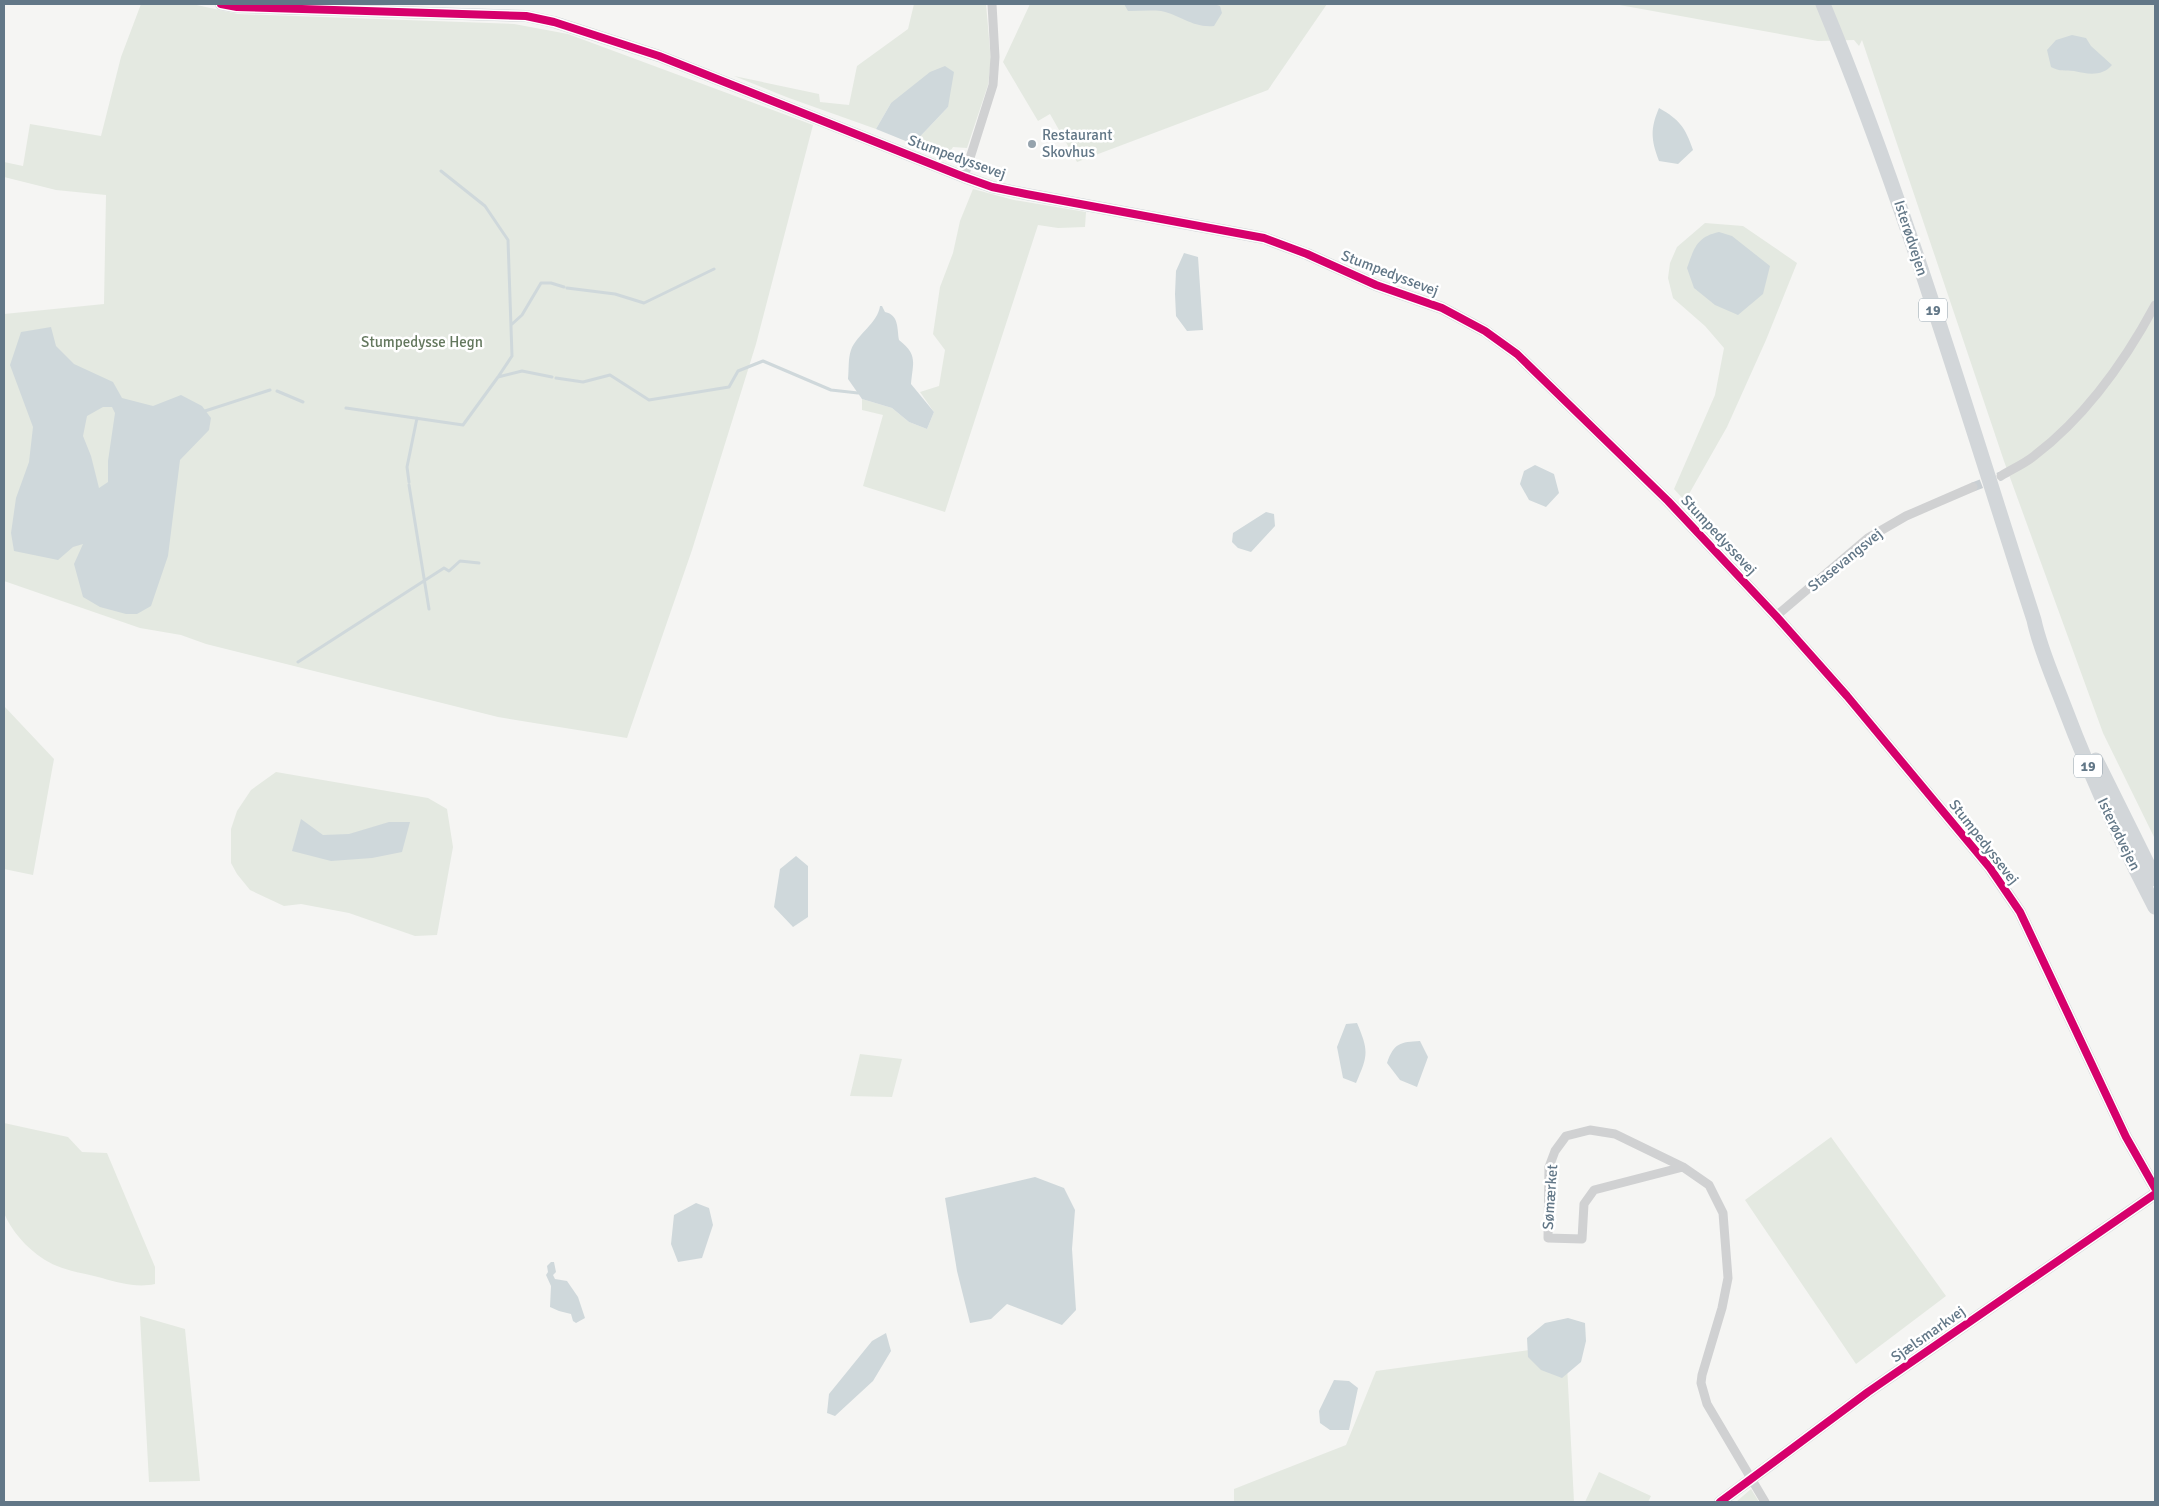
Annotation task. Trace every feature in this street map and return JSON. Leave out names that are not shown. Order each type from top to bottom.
[{"type":"highway","name":"Isterødvejen","points":[[1823,4],[1858,88],[1896,194],[2034,620],[2038,640],[2080,748],[2112,820],[2155,907]]},
{"type":"highway","name":"Isterødvejen","points":[[2034,620],[2044,638],[2080,727],[2155,879]]},
{"type":"street","name":"Stumpedyssevej","points":[[221,4],[237,7],[517,15],[554,22],[659,56],[964,177],[1026,194],[1264,238],[1307,254],[1376,285],[1442,308],[1485,330],[1517,354],[1668,501],[1776,616],[1847,696],[1990,868],[2020,912],[2126,1137],[2155,1188]]},
{"type":"street","points":[[964,177],[993,85],[996,57],[992,4]]},
{"type":"street","points":[[2001,476],[2034,457],[2098,394],[2144,327],[2155,305]]},
{"type":"street","name":"Stasevangsvej","points":[[1776,616],[1868,538],[1906,516],[1973,487]]},
{"type":"street","name":"Sømærket","points":[[1683,1167],[1594,1190],[1584,1204],[1582,1239],[1548,1238],[1549,1167],[1555,1151],[1566,1136],[1590,1130],[1615,1134],[1683,1167],[1709,1185],[1723,1213],[1728,1278],[1722,1308],[1701,1383],[1707,1404],[1765,1502]]},
{"type":"street","name":"Sjælsmarkvej","points":[[1720,1502],[1868,1392],[2155,1194]]},
{"type":"green space","name":"Stumpedysse Hegn","points":[[141,4],[192,4],[238,14],[514,24],[568,34],[813,125],[756,344],[692,550],[627,738],[498,717],[206,644],[181,635],[140,628],[4,581],[4,314],[104,304],[106,195],[56,190],[4,177],[4,162],[23,166],[30,124],[101,136],[121,57]]},
{"type":"green space","points":[[914,4],[986,4],[991,61],[988,85],[967,148],[953,147],[945,160],[913,144],[948,107],[891,103],[876,129],[734,76],[819,94],[820,102],[849,105],[857,66],[908,29]]},
{"type":"green space","points":[[1030,4],[1327,4],[1268,90],[1077,162],[1050,114],[1038,121],[1003,62]]},
{"type":"green space","points":[[1614,4],[2155,4],[2155,839],[2103,733],[2004,461],[1862,40],[1859,46],[1854,40],[1818,41]]},
{"type":"green space","points":[[973,189],[1014,200],[1086,212],[1085,227],[1058,228],[1038,225],[945,512],[863,486],[883,415],[862,410],[862,399],[892,408],[909,422],[927,429],[934,412],[920,392],[939,386],[945,350],[933,334],[940,287],[953,253],[960,221]]},
{"type":"green space","points":[[1705,223],[1743,226],[1797,263],[1766,340],[1727,427],[1685,501],[1674,489],[1715,395],[1724,348],[1705,326],[1673,298],[1668,278],[1670,263],[1677,247]]},
{"type":"green space","points":[[4,706],[54,759],[33,875],[4,869]]},
{"type":"green space","points":[[276,772],[428,798],[447,809],[453,847],[437,935],[415,936],[349,913],[301,904],[284,906],[250,890],[231,863],[231,829],[237,811],[251,790]]},
{"type":"green space","points":[[860,1054],[902,1059],[892,1097],[850,1096]]},
{"type":"green space","points":[[4,1123],[68,1137],[82,1152],[107,1153],[155,1267],[155,1284],[142,1285],[115,1282],[68,1270],[41,1257],[19,1237],[4,1213]]},
{"type":"green space","points":[[1831,1137],[1946,1296],[1856,1364],[1745,1200]]},
{"type":"green space","points":[[140,1316],[185,1329],[200,1481],[149,1482]]},
{"type":"green space","points":[[1566,1345],[1574,1502],[1234,1502],[1234,1489],[1346,1445],[1376,1371]]},
{"type":"green space","points":[[1599,1472],[1651,1496],[1648,1502],[1585,1502]]},
{"type":"green space","points":[[1751,1489],[1759,1502],[1736,1502]]},
{"type":"shaded area","points":[[1124,4],[1214,4],[1220,6],[1222,13],[1214,26],[1206,26],[1161,11],[1128,11]]},
{"type":"shaded area","points":[[2072,35],[2086,38],[2091,46],[2112,65],[2104,71],[2094,74],[2060,70],[2051,67],[2047,50],[2056,40]]},
{"type":"shaded area","points":[[945,66],[954,72],[948,107],[913,144],[876,129],[891,103],[930,72]]},
{"type":"shaded area","points":[[1659,108],[1677,120],[1687,135],[1693,150],[1678,164],[1659,161],[1656,154],[1653,128]]},
{"type":"shaded area","points":[[1719,232],[1732,236],[1770,266],[1763,294],[1738,315],[1715,305],[1694,288],[1687,268],[1697,245],[1705,237]]},
{"type":"shaded area","points":[[1184,253],[1198,257],[1203,330],[1187,331],[1176,316],[1176,271]]},
{"type":"shaded area","points":[[880,306],[895,319],[899,340],[912,355],[911,384],[934,412],[927,429],[909,422],[892,408],[862,399],[848,379],[851,350],[872,323]]},
{"type":"shaded area","points":[[51,327],[56,346],[74,364],[113,382],[122,398],[153,406],[181,395],[202,406],[211,418],[209,430],[180,460],[168,556],[151,606],[137,614],[126,614],[100,607],[83,597],[74,564],[83,544],[73,547],[58,560],[14,551],[11,533],[16,498],[29,462],[33,427],[10,365],[21,332]],"holes":[[[103,407],[112,407],[115,413],[108,461],[108,482],[99,488],[91,456],[83,436],[87,416]]]},
{"type":"shaded area","points":[[1535,465],[1554,474],[1559,493],[1546,507],[1529,500],[1520,484],[1524,471]]},
{"type":"shaded area","points":[[1266,512],[1274,514],[1275,526],[1251,552],[1238,548],[1232,542],[1233,533]]},
{"type":"shaded area","points":[[301,819],[323,835],[349,834],[389,822],[410,822],[402,852],[372,858],[331,861],[292,851]]},
{"type":"shaded area","points":[[796,856],[808,866],[808,917],[793,927],[774,907],[780,869]]},
{"type":"shaded area","points":[[1357,1023],[1364,1040],[1366,1053],[1356,1083],[1343,1078],[1337,1047],[1346,1024]]},
{"type":"shaded area","points":[[1420,1041],[1428,1057],[1417,1087],[1400,1080],[1387,1063],[1392,1051],[1399,1045]]},
{"type":"shaded area","points":[[1035,1177],[1064,1188],[1075,1210],[1072,1249],[1076,1310],[1062,1325],[1007,1304],[991,1319],[970,1323],[957,1271],[945,1198]]},
{"type":"shaded area","points":[[696,1203],[709,1208],[713,1225],[702,1258],[678,1262],[671,1244],[674,1215]]},
{"type":"shaded area","points":[[554,1262],[556,1272],[553,1275],[555,1279],[567,1281],[578,1297],[585,1318],[576,1323],[573,1321],[571,1314],[550,1307],[551,1286],[546,1275],[548,1272],[547,1266]]},
{"type":"shaded area","points":[[1568,1318],[1585,1323],[1586,1341],[1581,1362],[1562,1378],[1541,1370],[1528,1357],[1527,1338],[1545,1323]]},
{"type":"shaded area","points":[[886,1333],[891,1351],[873,1381],[835,1416],[827,1413],[829,1394],[872,1341]]},
{"type":"shaded area","points":[[1334,1380],[1349,1381],[1358,1388],[1349,1430],[1330,1430],[1320,1423],[1319,1411]]},
{"type":"waterway","points":[[441,171],[485,206],[508,240],[512,356],[498,377]]},
{"type":"waterway","points":[[567,288],[615,294],[644,303],[714,269]]},
{"type":"waterway","points":[[511,325],[522,315],[541,283],[551,283],[564,287]]},
{"type":"waterway","points":[[556,378],[583,382],[610,375],[649,400],[729,387],[738,371],[763,361],[831,390],[858,393]]},
{"type":"waterway","points":[[346,408],[463,425],[498,377],[522,371],[552,377]]},
{"type":"waterway","points":[[205,411],[270,390]]},
{"type":"waterway","points":[[277,391],[303,402]]},
{"type":"waterway","points":[[409,482],[407,467],[417,418]]},
{"type":"waterway","points":[[409,485],[429,609]]},
{"type":"waterway","points":[[298,662],[444,568],[449,571],[460,561],[479,563]]},
{"type":"tunnel","points":[[1973,487],[2001,476]]},
{"type":"cycle path","points":[[221,4],[237,7],[526,16],[554,22],[659,56],[992,187],[1264,238],[1307,254],[1376,285],[1442,308],[1485,331],[1517,354],[1668,501],[1776,616],[1847,696],[1990,868],[2020,912],[2126,1137],[2155,1188]]},
{"type":"cycle path","points":[[1720,1502],[1868,1392],[2155,1194]]},
{"type":"place","name":"Restaurant Skovhus","points":[[1032,144]]}]
